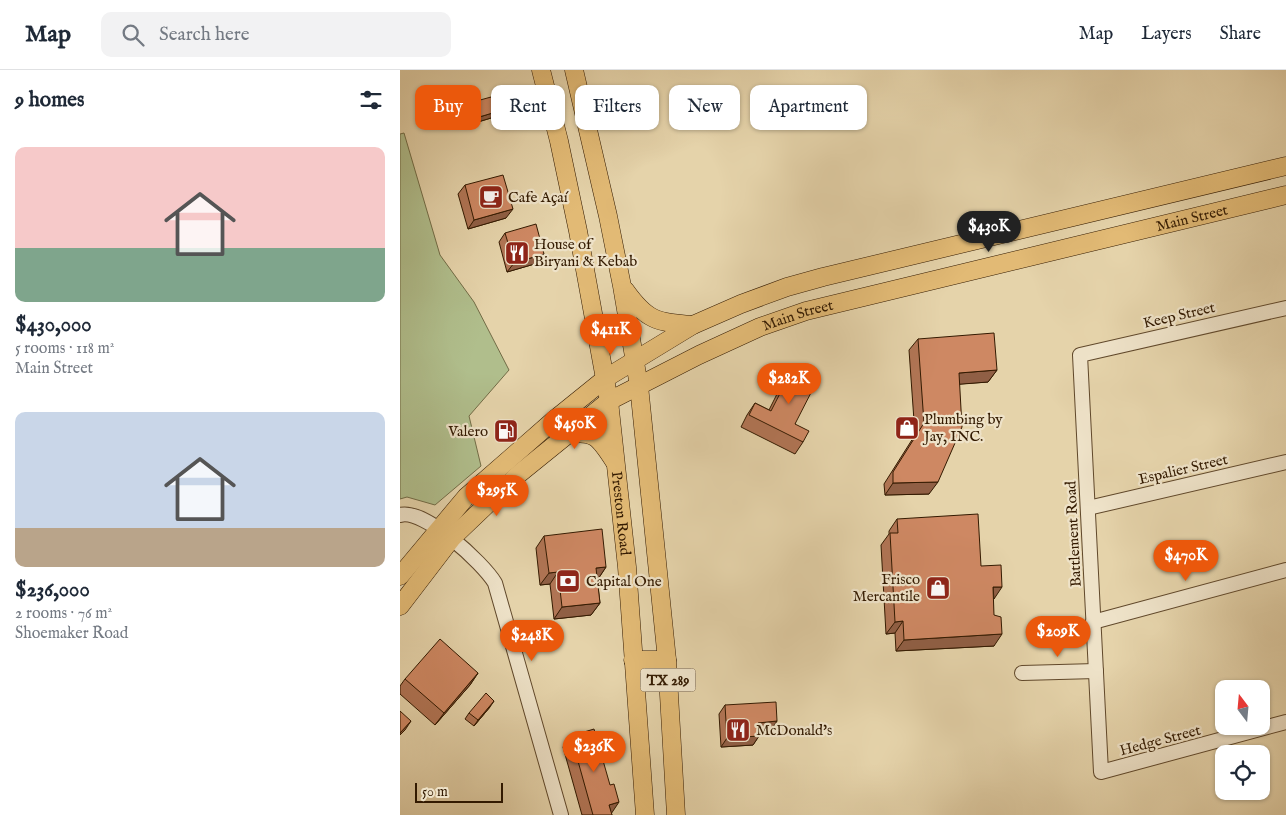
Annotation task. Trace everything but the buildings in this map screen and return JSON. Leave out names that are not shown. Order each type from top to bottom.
[{"type":"main road","name":"Preston Road","points":[[541,70],[563,159],[606,378],[627,567],[645,815]]},
{"type":"main road","name":"Preston Road","points":[[574,70],[600,178],[622,286],[639,386],[667,660],[676,815]]},
{"type":"main road","name":"Main Street","points":[[400,606],[446,533],[466,497],[606,378],[693,325],[787,287],[1286,166]]},
{"type":"main road","name":"Main Street","points":[[400,576],[446,533],[609,401],[699,355],[760,327],[806,311],[1286,195]]},
{"type":"main road","points":[[970,242],[976,270]]},
{"type":"main road","points":[[622,286],[638,308],[650,317],[666,323],[693,325]]},
{"type":"main road","points":[[567,435],[582,432],[601,441],[616,464]]},
{"type":"main road","points":[[633,660],[667,660]]},
{"type":"street","name":"Keep Street","points":[[1080,355],[1286,308]]},
{"type":"street","name":"Battlement Road","points":[[1080,355],[1101,772]]},
{"type":"street","name":"Espalier Street","points":[[1088,508],[1286,462]]},
{"type":"street","points":[[400,515],[406,513],[446,533],[488,572],[495,584],[561,815]]},
{"type":"street","points":[[1093,622],[1286,570]]},
{"type":"street","points":[[1022,673],[1096,671]]},
{"type":"street","name":"Hedge Street","points":[[1101,772],[1286,722]]},
{"type":"green space","points":[[404,133],[440,255],[474,302],[509,370],[469,416],[481,466],[435,505],[407,497],[400,499],[400,134]]},
{"type":"place","name":"Cafe Açaí","points":[[491,197]]},
{"type":"place","name":"House of Biryani & Kebab","points":[[517,253]]},
{"type":"place","name":"Plumbing by Jay, INC.","points":[[907,428]]},
{"type":"place","name":"Valero","points":[[506,431]]},
{"type":"place","name":"Capital One","points":[[568,581]]},
{"type":"place","name":"Frisco Mercantile","points":[[938,588]]},
{"type":"place","name":"McDonald's","points":[[738,730]]}]
